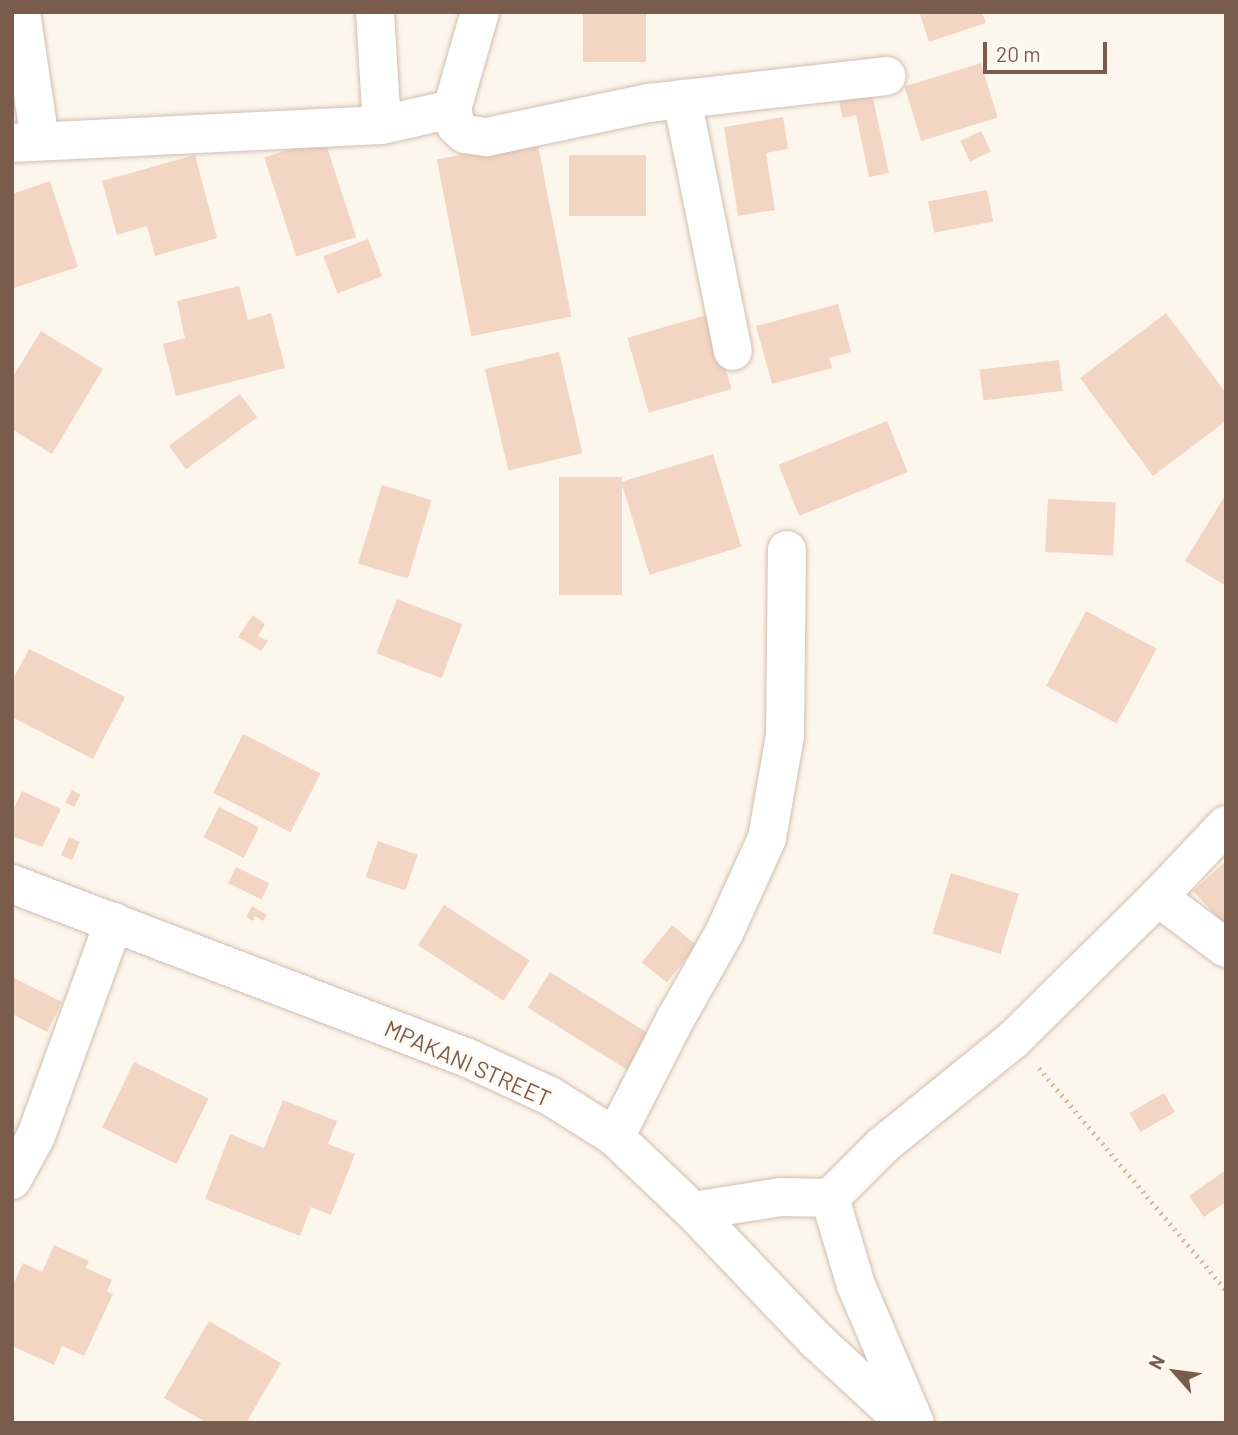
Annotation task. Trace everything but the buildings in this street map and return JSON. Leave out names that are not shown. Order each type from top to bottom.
[{"type":"street","points":[[21,12],[26,141],[382,125],[452,109]]},
{"type":"street","points":[[376,12],[382,125]]},
{"type":"street","points":[[480,12],[452,109],[456,126],[465,134],[487,137],[682,99],[886,76]]},
{"type":"street","points":[[682,99],[733,351]]},
{"type":"street","points":[[615,1137],[724,933],[767,838],[785,736],[787,550]]},
{"type":"street","points":[[693,1211],[781,1197],[830,1198],[883,1145],[1014,1039],[1158,897],[1226,825]]},
{"type":"street","name":"MPAKANI STREET","points":[[12,884],[470,1059],[550,1096],[615,1137],[693,1211],[817,1341],[906,1423]]},
{"type":"street","points":[[1158,897],[1226,948]]},
{"type":"street","points":[[12,1180],[36,1136],[114,922]]},
{"type":"street","points":[[830,1198],[856,1285],[915,1423]]},
{"type":"path","points":[[1014,1039],[1226,1290]]}]
